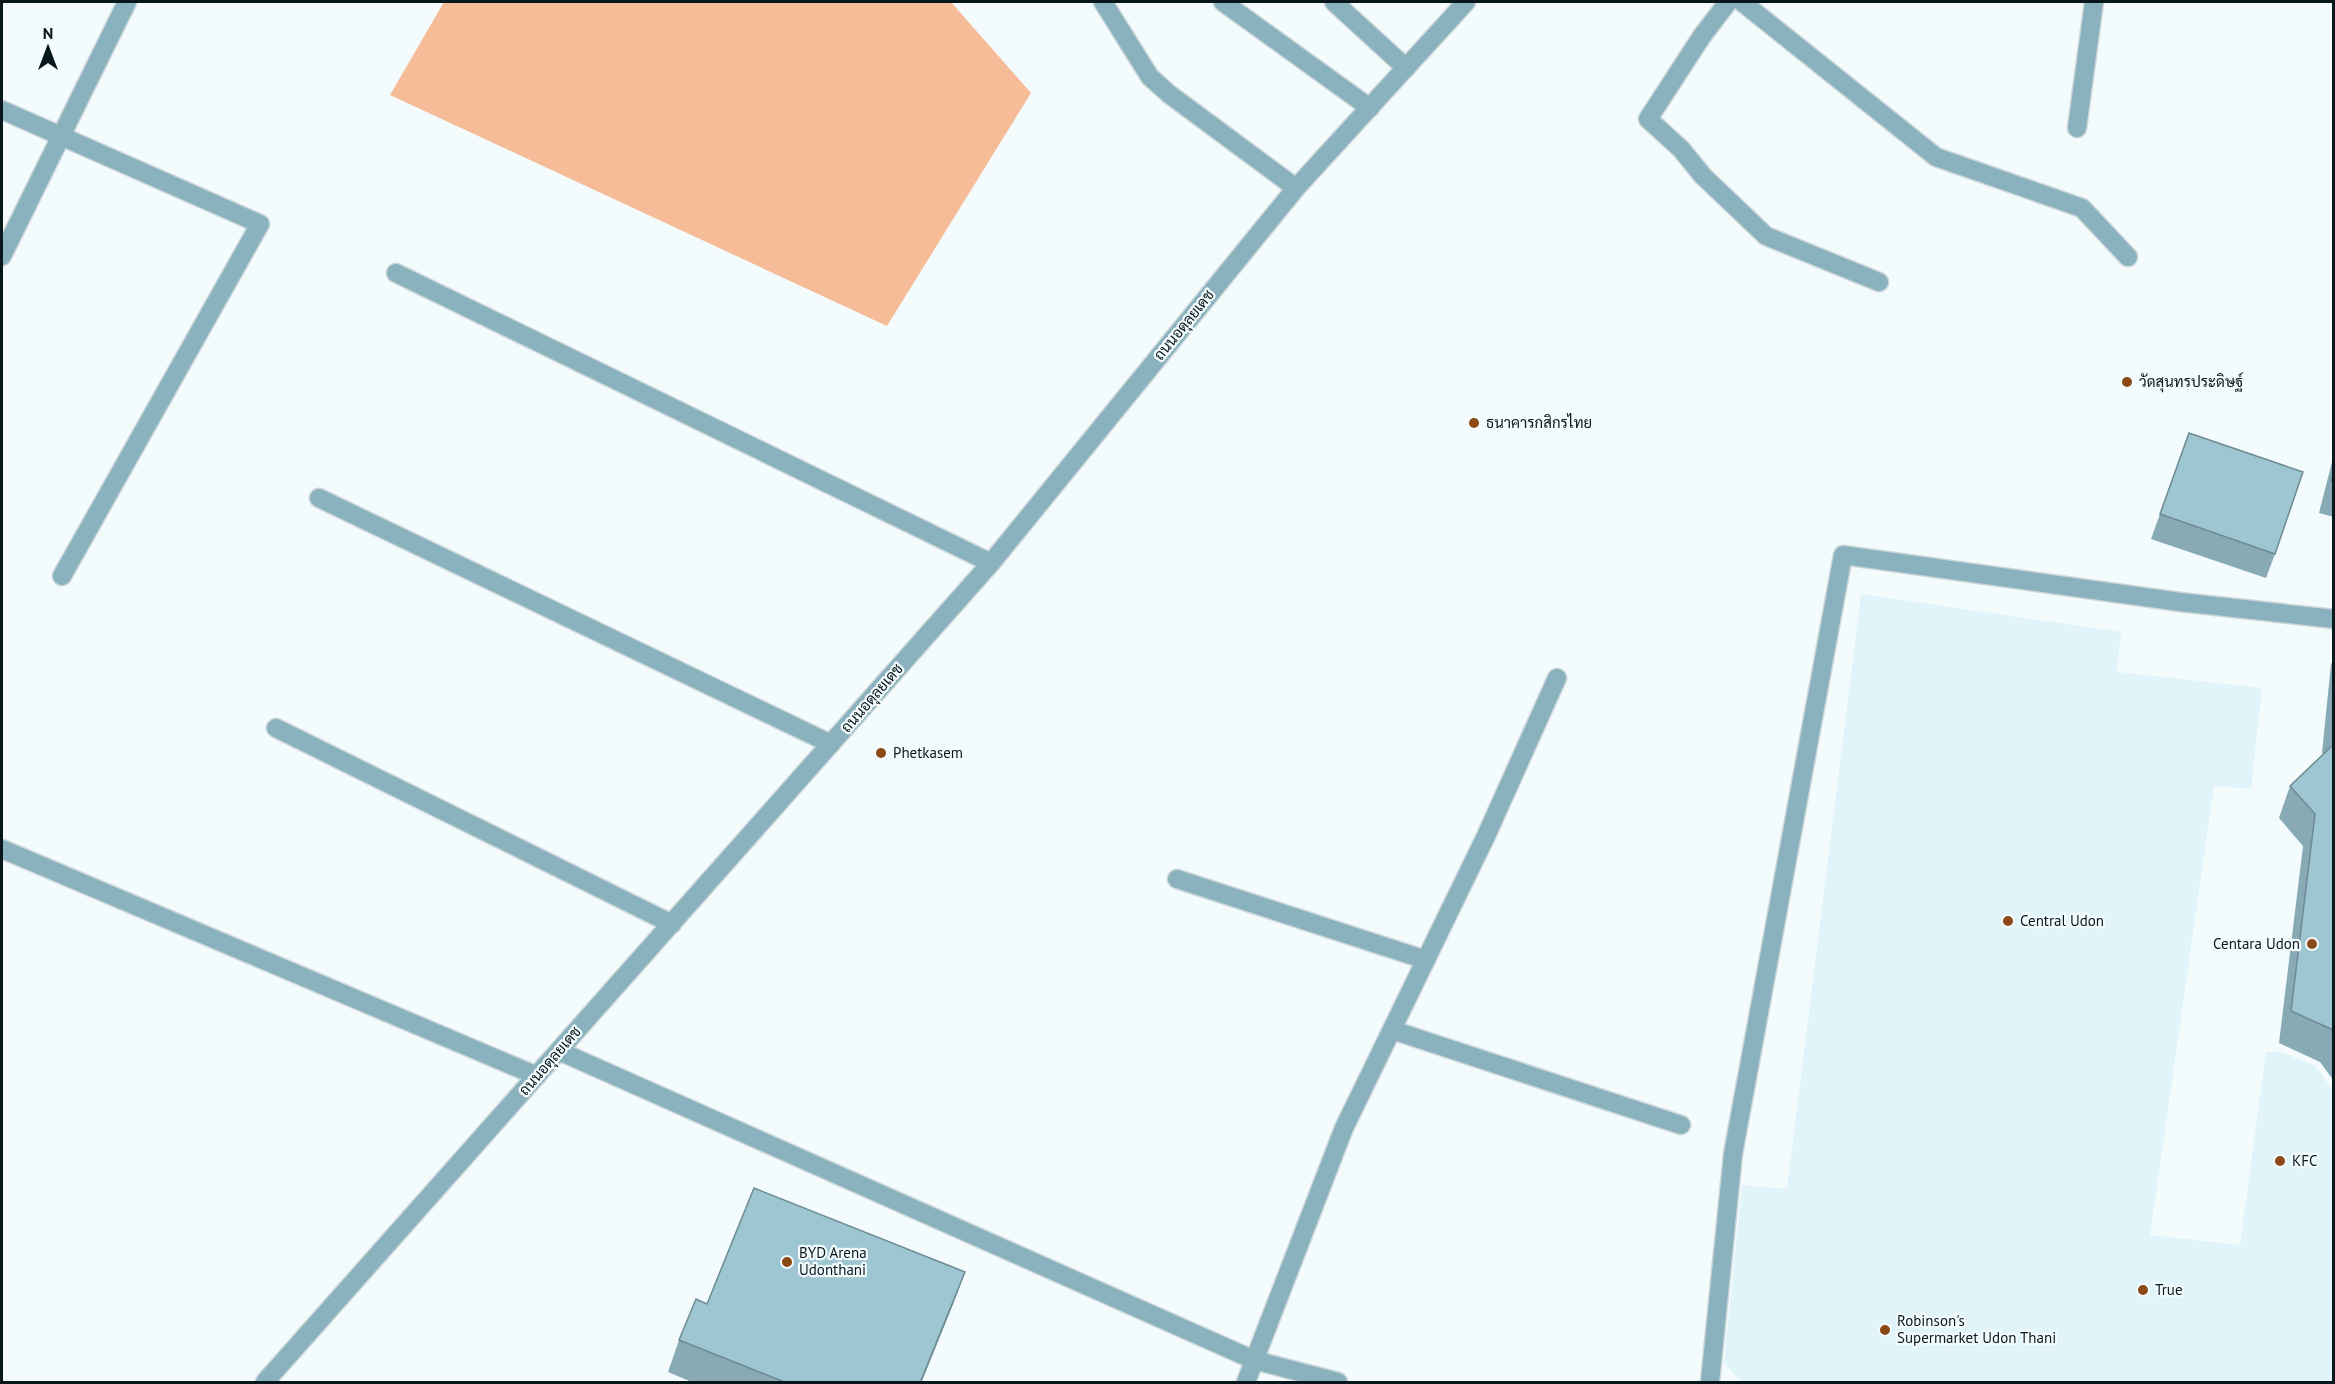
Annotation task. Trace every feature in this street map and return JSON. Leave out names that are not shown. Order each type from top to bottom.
[{"type":"street","points":[[2,256],[127,2]]},
{"type":"street","points":[[1103,2],[1150,77],[1169,94],[1296,188]]},
{"type":"street","points":[[1223,2],[1370,108]]},
{"type":"street","points":[[1334,2],[1406,68]]},
{"type":"street","name":"ถนนอดุลยเดช","points":[[265,1383],[991,562],[1296,188],[1466,2]]},
{"type":"street","points":[[1728,2],[1702,36],[1648,119],[1766,236],[1879,282]]},
{"type":"street","points":[[1742,2],[1936,157],[2082,208],[2128,257]]},
{"type":"street","points":[[2077,128],[2094,2]]},
{"type":"street","points":[[2,110],[260,224],[62,576]]},
{"type":"street","points":[[396,273],[991,562]]},
{"type":"street","points":[[319,498],[831,744]]},
{"type":"street","points":[[1710,1383],[1733,1154],[1843,555],[2180,602],[2334,619]]},
{"type":"street","points":[[1245,1383],[1344,1128],[1486,836],[1557,678]]},
{"type":"street","points":[[276,728],[672,924]]},
{"type":"street","points":[[2,849],[537,1076]]},
{"type":"street","points":[[1177,879],[1426,960]]},
{"type":"street","points":[[1392,1030],[1681,1125]]},
{"type":"street","points":[[559,1051],[1254,1359],[1338,1383]]},
{"type":"shaded area","points":[[444,2],[951,2],[1031,93],[887,326],[390,95]]},
{"type":"shaded area","name":"Central Udon","points":[[1861,594],[2121,632],[2117,672],[2262,688],[2251,789],[2214,786],[2150,1235],[2240,1245],[2266,1052],[2280,1052],[2316,1066],[2333,1091],[2333,1382],[1742,1382],[1724,1363],[1742,1185],[1787,1189]]},
{"type":"building","points":[[2189,433],[2303,472],[2275,554],[2160,514]]},
{"type":"building","name":"Centara Udon","points":[[2334,744],[2334,1032],[2291,1011],[2315,814],[2290,786]]},
{"type":"building","name":"BYD Arena Udonthani","points":[[754,1188],[965,1272],[920,1383],[787,1383],[679,1340],[696,1299],[707,1304]]},
{"type":"place","name":"วัดสุนทรประดิษฐ์","points":[[2127,382]]},
{"type":"place","name":"ธนาคารกสิกรไทย","points":[[1474,423]]},
{"type":"place","name":"Phetkasem","points":[[881,753]]},
{"type":"place","name":"Central Udon","points":[[2008,921]]},
{"type":"place","name":"Centara Udon","points":[[2312,944]]},
{"type":"place","name":"KFC","points":[[2280,1161]]},
{"type":"place","name":"BYD Arena Udonthani","points":[[787,1262]]},
{"type":"place","name":"True","points":[[2143,1290]]},
{"type":"place","name":"Robinson's Supermarket Udon Thani","points":[[1885,1330]]}]
